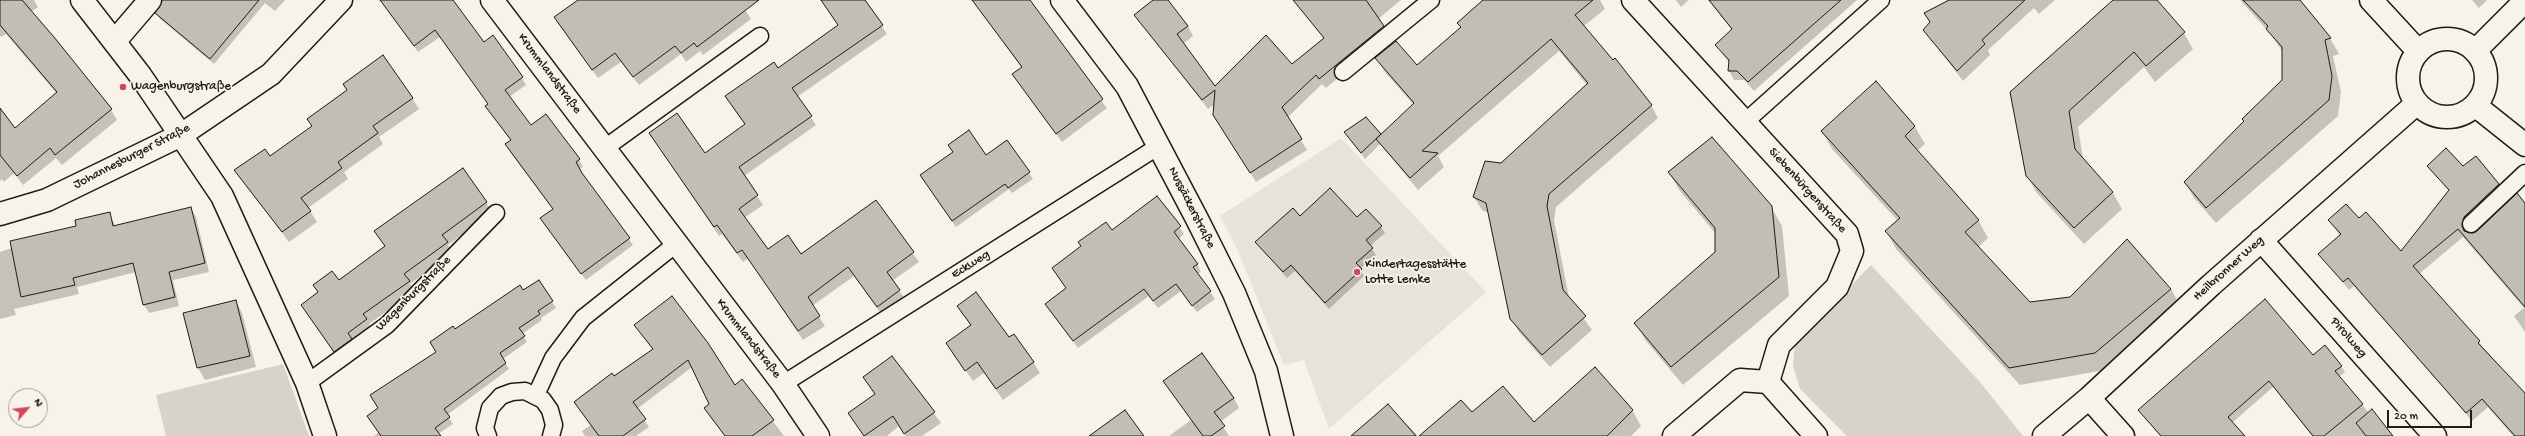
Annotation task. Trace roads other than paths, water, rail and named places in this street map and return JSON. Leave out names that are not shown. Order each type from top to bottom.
[{"type":"street","points":[[82,0],[115,41],[222,196],[307,382],[325,436]]},
{"type":"street","points":[[115,41],[150,0]]},
{"type":"street","name":"Johannesburger Straße","points":[[0,214],[47,200],[181,135],[271,74],[341,0]]},
{"type":"street","name":"Krummlandstraße","points":[[492,0],[783,384],[818,436]]},
{"type":"street","name":"Siebenbürgenstraße","points":[[1633,0],[1846,232],[1852,252],[1836,287],[1779,345],[1768,382]]},
{"type":"street","points":[[2371,0],[2418,51]]},
{"type":"street","points":[[2476,50],[2525,0]]},
{"type":"street","name":"Nussäckerstraße","points":[[1068,2],[1127,86],[1234,293],[1266,371],[1282,436]]},
{"type":"street","points":[[2447,38],[2462,42],[2476,50],[2485,68],[2485,88],[2476,106],[2462,115],[2446,118],[2429,115],[2416,104],[2408,87],[2408,68],[2418,51],[2431,42],[2447,38]]},
{"type":"street","name":"Heilbronner Weg","points":[[2044,436],[2089,398],[2261,240],[2416,104]]},
{"type":"street","points":[[2476,106],[2525,145]]},
{"type":"street","name":"Pirolweg","points":[[2261,240],[2435,436]]},
{"type":"street","points":[[1674,436],[1740,380],[1768,382],[1816,436]]},
{"type":"street","points":[[2089,398],[2122,436]]},
{"type":"lane","points":[[1343,72],[1430,0]]},
{"type":"lane","points":[[1745,122],[1881,0]]},
{"type":"lane","points":[[605,148],[760,36]]},
{"type":"lane","name":"Eckweg","points":[[783,384],[1159,146]]},
{"type":"lane","points":[[2471,224],[2525,173]]},
{"type":"lane","name":"Wagenburgstraße","points":[[307,382],[387,325],[496,213]]},
{"type":"lane","points":[[536,395],[553,358],[583,318],[676,244]]},
{"type":"lane","points":[[488,436],[486,419],[490,408],[501,396],[512,392],[525,391],[536,395],[550,410],[554,425],[551,436]]},
{"type":"place","name":"Wagenburgstraße","points":[[123,87]]},
{"type":"place","name":"Kindertagesstätte Lotte Lemke","points":[[1357,272]]}]
